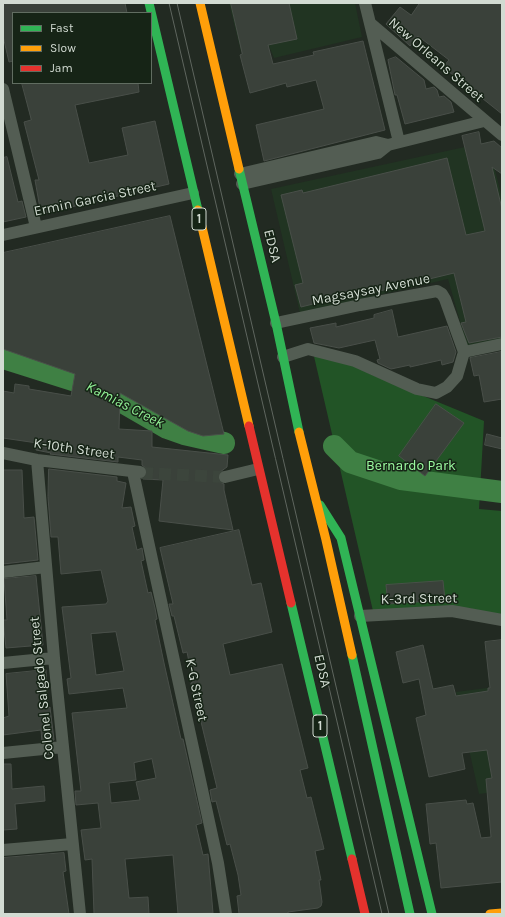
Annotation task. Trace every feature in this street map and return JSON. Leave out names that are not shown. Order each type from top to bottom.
[{"type":"main road","name":"EDSA","points":[[200,3],[276,324],[293,410],[326,540],[410,914]]},
{"type":"main road","name":"EDSA","points":[[152,16],[365,914]]},
{"type":"main road","name":"EDSA","points":[[250,434],[254,470],[358,914]]},
{"type":"main road","name":"EDSA","points":[[314,496],[341,538],[432,914]]},
{"type":"main road","points":[[490,914],[502,913]]},
{"type":"street","points":[[365,3],[394,143]]},
{"type":"street","name":"New Orleans Street","points":[[370,23],[502,135]]},
{"type":"street","points":[[3,89],[36,228]]},
{"type":"street","points":[[241,179],[378,153],[394,143],[484,121]]},
{"type":"street","name":"Ermin Garcia Street","points":[[3,235],[193,194]]},
{"type":"street","name":"Magsaysay Avenue","points":[[276,324],[360,305],[437,290],[442,294],[445,300],[464,352]]},
{"type":"street","points":[[283,356],[308,349],[355,361],[417,389],[436,393],[447,387],[457,376],[464,352],[502,344]]},
{"type":"street","name":"K-10th Street","points":[[3,453],[37,460],[137,472]]},
{"type":"street","name":"Colonel Salgado Street","points":[[37,460],[54,658],[80,914]]},
{"type":"street","points":[[225,477],[254,470]]},
{"type":"street","name":"K-G Street","points":[[137,472],[218,862],[226,914]]},
{"type":"street","points":[[3,572],[46,567]]},
{"type":"street","name":"K-3rd Street","points":[[360,616],[452,611],[502,620]]},
{"type":"street","points":[[3,664],[54,658]]},
{"type":"street","points":[[3,753],[63,747]]},
{"type":"street","points":[[3,850],[72,844]]},
{"type":"shaded area","points":[[229,3],[355,3],[362,37],[274,58],[269,46],[241,52]]},
{"type":"shaded area","points":[[488,142],[502,198],[502,340],[467,346],[448,279],[300,313],[271,189]]},
{"type":"shaded area","points":[[502,686],[502,791],[479,794],[456,692]]},
{"type":"green space","name":"Bernardo Park","points":[[313,352],[353,362],[370,374],[484,421],[479,509],[502,511],[502,617],[468,608],[373,611]]},
{"type":"building","points":[[3,3],[125,3],[127,12],[12,12],[12,61],[9,62],[3,36]]},
{"type":"building","points":[[231,3],[289,3],[297,39],[268,45],[273,64],[314,55],[313,52],[363,41],[385,130],[264,161],[256,125],[324,109],[316,80],[287,87],[286,83],[250,93],[240,55],[242,54]]},
{"type":"building","points":[[420,3],[502,3],[502,114],[443,67],[449,60],[418,36],[410,46],[386,24],[400,7],[411,15]]},
{"type":"building","points":[[396,57],[424,80],[426,89],[434,87],[437,90],[439,97],[444,96],[451,102],[454,112],[405,124],[397,95],[395,95],[388,60]]},
{"type":"building","points":[[22,84],[138,84],[139,92],[75,105],[89,163],[128,155],[122,128],[155,121],[169,184],[41,214],[35,180],[39,180],[24,122],[31,120]]},
{"type":"building","points":[[479,132],[481,144],[494,141],[502,148],[502,174],[492,167],[502,209],[502,337],[469,343],[461,323],[466,322],[454,273],[334,302],[333,299],[301,307],[295,285],[303,283],[281,195],[302,190],[303,193],[447,158],[466,235],[485,231],[462,136]]},
{"type":"building","points":[[7,157],[18,202],[22,201],[26,217],[3,222],[3,158]]},
{"type":"building","points":[[170,216],[224,434],[203,436],[188,431],[120,393],[119,429],[152,431],[152,447],[228,455],[227,467],[220,472],[218,478],[220,482],[224,484],[233,530],[159,521],[163,480],[143,479],[147,469],[142,465],[142,460],[118,457],[118,462],[50,454],[51,453],[36,450],[37,443],[3,438],[3,391],[14,393],[15,384],[29,386],[29,389],[71,396],[75,374],[3,349],[3,253]]},
{"type":"building","points":[[392,310],[398,337],[447,326],[456,352],[453,362],[442,365],[441,360],[410,367],[410,365],[391,369],[378,363],[377,360],[380,359],[375,340],[339,348],[314,343],[310,328],[336,323],[336,327],[374,318],[374,315]]},
{"type":"building","points":[[501,352],[502,399],[484,402],[479,375],[474,376],[470,358]]},
{"type":"building","points":[[436,404],[464,423],[425,476],[399,456]]},
{"type":"building","points":[[487,434],[502,438],[502,449],[485,445]]},
{"type":"building","points":[[49,469],[117,477],[117,481],[126,483],[122,508],[131,507],[135,526],[132,527],[137,550],[142,548],[144,560],[141,561],[148,593],[151,592],[155,608],[157,619],[155,620],[164,663],[202,823],[196,825],[203,855],[208,854],[213,913],[178,914],[173,855],[125,859],[129,898],[148,897],[149,914],[94,914],[92,859],[85,860],[81,830],[101,828],[98,803],[76,805],[75,791],[81,791],[72,713],[127,708],[123,688],[69,694],[67,679],[71,678],[62,607],[106,604],[108,601],[101,570],[61,574],[58,537],[51,537],[48,497]],"holes":[[[116,632],[124,671],[96,675],[91,634]],[[152,759],[156,778],[136,782],[140,800],[111,803],[109,783],[136,780],[134,763]]]},
{"type":"building","points":[[3,470],[22,470],[24,518],[34,517],[38,560],[3,564]]},
{"type":"building","points":[[239,530],[252,585],[261,583],[272,632],[223,644],[230,675],[282,664],[308,768],[300,770],[307,798],[311,797],[324,849],[315,851],[321,880],[319,880],[322,902],[321,906],[318,908],[288,912],[288,914],[239,914],[237,896],[241,895],[238,875],[230,844],[227,845],[216,801],[212,802],[210,790],[217,788],[196,701],[194,702],[191,683],[193,682],[187,652],[183,653],[174,616],[172,616],[169,604],[173,604],[160,548]]},
{"type":"building","points":[[36,576],[43,645],[6,648],[3,620],[7,620],[4,579]]},
{"type":"building","points":[[443,581],[445,600],[388,604],[386,585]]},
{"type":"building","points":[[502,640],[502,882],[441,888],[436,843],[430,844],[426,804],[466,800],[467,804],[473,803],[481,838],[491,837],[486,779],[492,778],[487,750],[462,753],[465,769],[429,777],[416,718],[426,715],[419,679],[403,683],[396,652],[423,645],[433,689],[453,685],[456,696],[488,691],[488,688],[490,688],[485,642]]},
{"type":"building","points":[[46,670],[48,708],[50,707],[54,740],[42,742],[41,730],[3,735],[3,718],[9,716],[6,674]]},
{"type":"building","points":[[3,764],[11,764],[12,789],[44,786],[45,801],[15,804],[17,829],[3,830]]},
{"type":"building","points":[[64,853],[66,871],[63,872],[69,914],[3,914],[3,858]]},
{"type":"waterway","name":"Kamias Creek","points":[[3,358],[98,388],[167,428],[184,434],[224,443]]},
{"type":"waterway","name":"Kamias Creek","points":[[334,446],[350,462],[401,479],[502,492]]},
{"type":"tunnel","points":[[141,473],[225,477]]},
{"type":"tram line","points":[[169,3],[382,914]]},
{"type":"tram line","points":[[177,3],[389,914]]},
{"type":"traffic: fast","points":[[149,3],[151,12]]},
{"type":"traffic: fast","points":[[152,16],[198,210]]},
{"type":"traffic: fast","points":[[239,169],[276,323],[299,432]]},
{"type":"traffic: fast","points":[[320,505],[341,538],[432,914]]},
{"type":"traffic: fast","points":[[291,603],[352,859]]},
{"type":"traffic: fast","points":[[352,655],[410,914]]},
{"type":"traffic: slow","points":[[200,3],[239,169]]},
{"type":"traffic: slow","points":[[198,210],[249,426]]},
{"type":"traffic: slow","points":[[299,432],[326,540],[352,655]]},
{"type":"traffic: slow","points":[[490,914],[502,913]]},
{"type":"traffic: jam","points":[[249,426],[291,603]]},
{"type":"traffic: jam","points":[[352,859],[365,914]]}]
